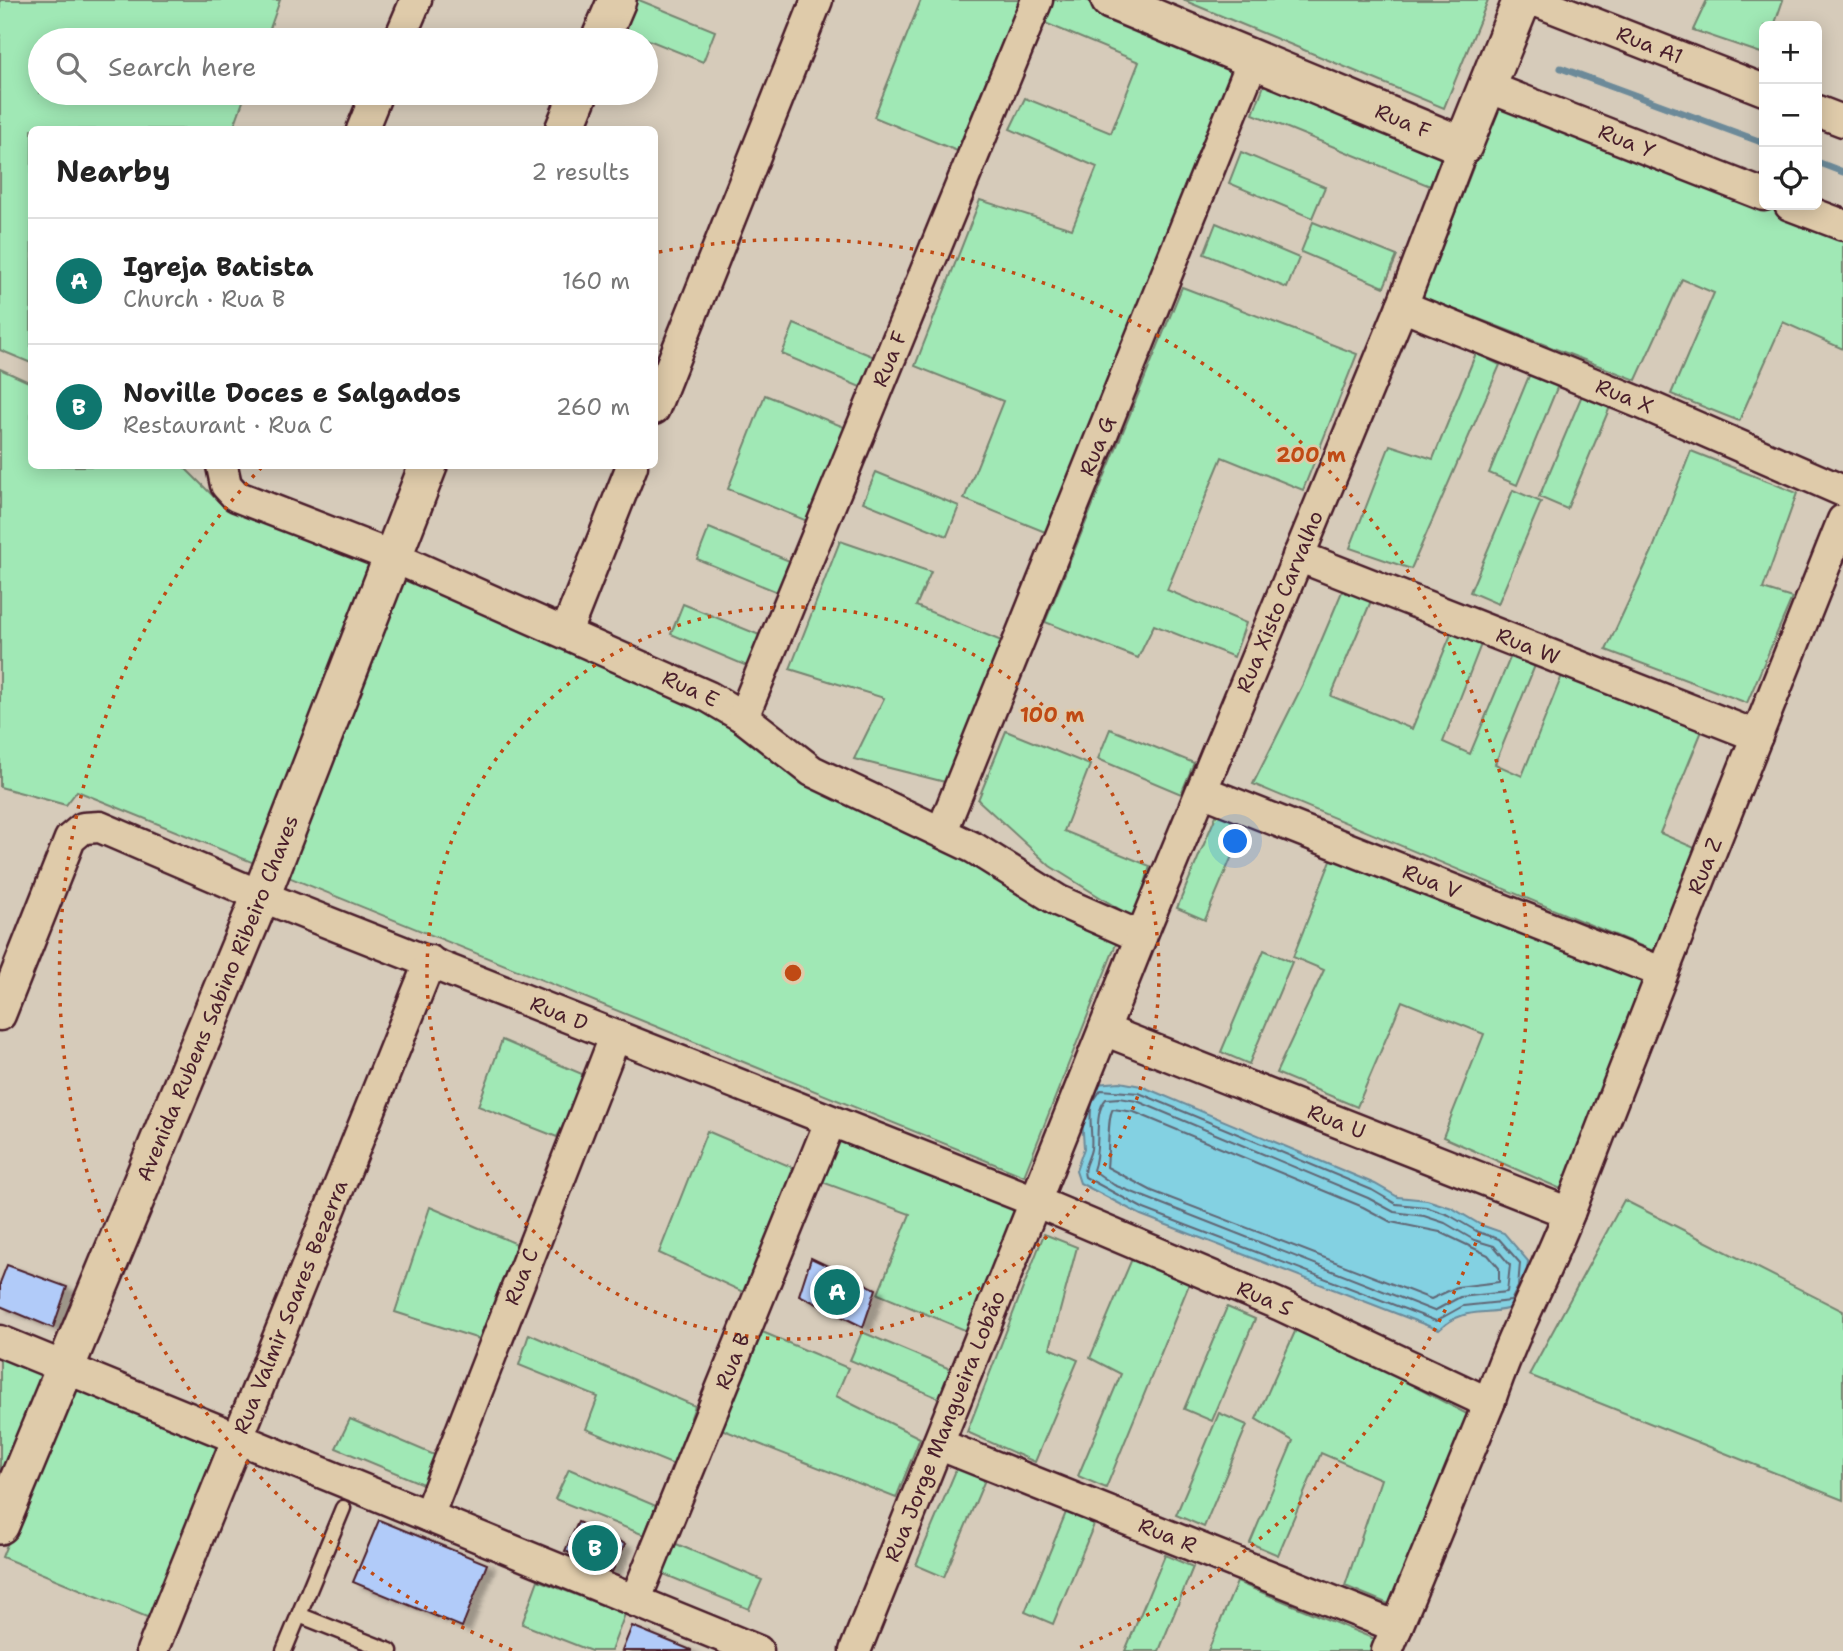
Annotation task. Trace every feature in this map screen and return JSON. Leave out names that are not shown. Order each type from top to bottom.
[{"type":"street","points":[[404,28],[416,0]]},
{"type":"street","points":[[605,28],[617,0]]},
{"type":"street","points":[[658,399],[817,0]]},
{"type":"street","name":"Rua F","points":[[743,717],[1037,0]]},
{"type":"street","name":"Rua F","points":[[1110,0],[1463,146]]},
{"type":"street","name":"Rua Xisto Carvalho","points":[[1037,1202],[1141,937],[1402,306],[1522,0]]},
{"type":"street","name":"Rua A1","points":[[1534,0],[1759,88]]},
{"type":"street","name":"Rua G","points":[[942,831],[1253,60]]},
{"type":"street","name":"Rua Y","points":[[1488,88],[1759,193]]},
{"type":"street","points":[[364,126],[372,105]]},
{"type":"street","points":[[566,126],[574,105]]},
{"type":"street","points":[[1822,113],[1843,121]]},
{"type":"street","points":[[1803,210],[1843,225]]},
{"type":"street","name":"Rua X","points":[[1402,306],[1641,402],[1843,491]]},
{"type":"street","name":"Avenida Rubens Sabino Ribeiro Chaves","points":[[0,1525],[261,896],[427,469]]},
{"type":"street","points":[[566,632],[631,469]]},
{"type":"street","name":"Rua E","points":[[222,471],[236,496],[391,556],[709,697],[743,717],[812,771],[843,788],[942,831],[1059,901],[1141,937]]},
{"type":"street","name":"Rua Z","points":[[1392,1639],[1489,1403],[1502,1363],[1564,1223],[1661,972],[1843,520]]},
{"type":"street","name":"Rua W","points":[[1298,556],[1757,736]]},
{"type":"street","name":"Rua V","points":[[1202,791],[1661,972]]},
{"type":"street","name":"Rua D","points":[[0,1015],[71,839],[83,828],[100,827],[261,896],[1037,1202]]},
{"type":"street","name":"Rua Valmir Soares Bezerra","points":[[152,1651],[429,961]]},
{"type":"street","name":"Rua U","points":[[1104,1031],[1564,1223]]},
{"type":"street","name":"Rua C","points":[[428,1516],[615,1037]]},
{"type":"street","name":"Rua B","points":[[635,1601],[830,1122]]},
{"type":"street","name":"Rua S","points":[[1037,1202],[1280,1305],[1489,1403]]},
{"type":"street","name":"Rua Jorge Mangueira Lobão","points":[[855,1651],[1037,1202]]},
{"type":"street","points":[[0,1341],[758,1651]]},
{"type":"street","name":"Rua R","points":[[938,1444],[1392,1639]]},
{"type":"lane","points":[[284,1651],[343,1508]]},
{"type":"lane","points":[[299,1615],[390,1651]]},
{"type":"green space","points":[[0,0],[280,0],[270,28],[28,28],[28,105],[242,105],[234,126],[28,126],[28,362],[0,350]]},
{"type":"green space","points":[[630,0],[639,0],[715,31],[703,62],[658,44],[658,28],[619,28]]},
{"type":"green space","points":[[921,0],[1020,0],[957,151],[874,117]]},
{"type":"green space","points":[[1054,0],[1086,0],[1236,62],[1050,534],[964,499],[1003,401],[915,366],[980,200],[1072,229],[1097,167],[1010,129],[1025,98],[1111,133],[1139,62],[1045,23]]},
{"type":"green space","points":[[1183,0],[1488,0],[1444,108]]},
{"type":"green space","points":[[1707,0],[1783,0],[1776,21],[1759,21],[1759,52],[1693,30]]},
{"type":"green space","points":[[1266,80],[1444,152],[1430,186],[1253,114]]},
{"type":"green space","points":[[1500,99],[1759,201],[1759,210],[1782,210],[1843,234],[1843,349],[1783,322],[1739,421],[1671,394],[1714,293],[1682,279],[1636,380],[1422,297]]},
{"type":"green space","points":[[1241,152],[1325,187],[1312,218],[1229,183]]},
{"type":"green space","points":[[1313,222],[1397,256],[1384,287],[1301,252]]},
{"type":"green space","points":[[1216,223],[1299,258],[1287,288],[1204,254]]},
{"type":"green space","points":[[1182,287],[1357,354],[1303,490],[1222,457],[1167,590],[1246,623],[1234,657],[1154,625],[1138,658],[1045,622]]},
{"type":"green space","points":[[794,324],[877,358],[865,389],[782,354]]},
{"type":"green space","points":[[1476,353],[1500,365],[1411,569],[1350,548],[1390,445],[1433,459]]},
{"type":"green space","points":[[0,369],[28,382],[28,469],[186,469],[219,502],[366,558],[722,708],[1122,929],[1024,1176],[77,791],[66,805],[0,787]]},
{"type":"green space","points":[[1531,371],[1559,383],[1517,485],[1489,473]]},
{"type":"green space","points":[[765,395],[849,429],[812,523],[728,489]]},
{"type":"green space","points":[[1582,395],[1610,407],[1567,509],[1539,497]]},
{"type":"green space","points":[[1691,451],[1797,493],[1763,589],[1792,598],[1747,703],[1606,650],[1652,551]]},
{"type":"green space","points":[[876,472],[959,506],[947,536],[863,502]]},
{"type":"green space","points":[[1513,490],[1541,502],[1498,604],[1470,592]]},
{"type":"green space","points":[[709,528],[792,562],[780,593],[697,559]]},
{"type":"green space","points":[[840,541],[931,572],[916,606],[1004,642],[949,783],[854,759],[884,698],[790,669]]},
{"type":"green space","points":[[1346,582],[1374,594],[1331,696],[1412,729],[1454,627],[1483,639],[1443,742],[1470,754],[1512,653],[1536,663],[1495,764],[1522,776],[1563,673],[1704,726],[1660,833],[1697,849],[1658,953],[1253,784],[1303,684]]},
{"type":"green space","points":[[683,604],[767,638],[754,669],[671,634]]},
{"type":"green space","points":[[1110,729],[1194,763],[1181,794],[1098,759]]},
{"type":"green space","points":[[1006,731],[1090,765],[1064,831],[1150,866],[1135,919],[1050,866],[978,800]]},
{"type":"green space","points":[[1220,806],[1248,818],[1205,920],[1177,908]]},
{"type":"green space","points":[[1335,850],[1644,979],[1561,1189],[1443,1137],[1484,1034],[1402,1001],[1357,1107],[1276,1073],[1324,970],[1293,957]]},
{"type":"green space","points":[[1264,950],[1292,962],[1249,1064],[1221,1052]]},
{"type":"green space","points":[[502,1040],[589,1077],[557,1137],[478,1106]]},
{"type":"green space","points":[[707,1131],[794,1168],[745,1293],[659,1253]]},
{"type":"green space","points":[[839,1137],[1017,1210],[972,1333],[878,1294],[910,1214],[822,1182]]},
{"type":"green space","points":[[1624,1200],[1843,1311],[1843,1500],[1529,1375]]},
{"type":"green space","points":[[430,1207],[517,1244],[479,1339],[395,1312]]},
{"type":"green space","points":[[1044,1234],[1077,1247],[1050,1348],[1078,1360],[1035,1462],[967,1432]]},
{"type":"green space","points":[[1134,1254],[1190,1282],[1106,1488],[1078,1476],[1121,1374],[1090,1358]]},
{"type":"green space","points":[[1227,1307],[1255,1319],[1212,1421],[1184,1409]]},
{"type":"green space","points":[[1298,1325],[1467,1414],[1391,1605],[1345,1586],[1381,1479],[1321,1453],[1278,1555],[1250,1543],[1293,1441],[1256,1419]]},
{"type":"green space","points":[[760,1331],[848,1368],[836,1396],[920,1438],[896,1498],[721,1429]]},
{"type":"green space","points":[[862,1332],[955,1371],[943,1400],[850,1360]]},
{"type":"green space","points":[[529,1334],[695,1406],[674,1465],[586,1429],[598,1397],[519,1365]]},
{"type":"green space","points":[[0,1351],[46,1371],[0,1473]]},
{"type":"green space","points":[[71,1386],[223,1448],[154,1620],[2,1557]]},
{"type":"green space","points":[[1219,1413],[1247,1425],[1204,1527],[1176,1515]]},
{"type":"green space","points":[[350,1419],[437,1456],[425,1485],[336,1448]]},
{"type":"green space","points":[[959,1463],[987,1475],[944,1577],[916,1565]]},
{"type":"green space","points":[[569,1469],[656,1506],[644,1535],[555,1499]]},
{"type":"green space","points":[[1067,1510],[1095,1522],[1053,1624],[1025,1612]]},
{"type":"green space","points":[[674,1543],[762,1580],[749,1609],[661,1573]]},
{"type":"green space","points":[[1165,1555],[1193,1567],[1159,1651],[1125,1651]]},
{"type":"green space","points":[[538,1580],[625,1614],[611,1651],[591,1651],[522,1624]]},
{"type":"green space","points":[[1237,1582],[1377,1640],[1373,1651],[1208,1651]]},
{"type":"water","points":[[1120,1082],[1141,1086],[1375,1184],[1398,1197],[1427,1200],[1452,1208],[1481,1225],[1504,1233],[1528,1261],[1525,1289],[1517,1306],[1467,1314],[1439,1330],[1141,1215],[1080,1183],[1076,1171],[1084,1148],[1082,1117],[1095,1084]]},
{"type":"building","points":[[811,1258],[876,1289],[863,1327],[799,1295]]},
{"type":"building","points":[[7,1265],[67,1287],[53,1328],[0,1306],[0,1283]]},
{"type":"building","points":[[379,1520],[487,1564],[462,1627],[353,1582]]},
{"type":"building","points":[[578,1522],[625,1544],[612,1572],[565,1551]]},
{"type":"building","points":[[632,1626],[691,1650],[691,1651],[622,1651]]},
{"type":"waterway","points":[[1561,68],[1759,141]]},
{"type":"waterway","points":[[1822,164],[1843,172]]},
{"type":"place","name":"Igreja Batista","points":[[837,1292]]},
{"type":"place","name":"Noville Doces e Salgados","points":[[595,1548]]}]
